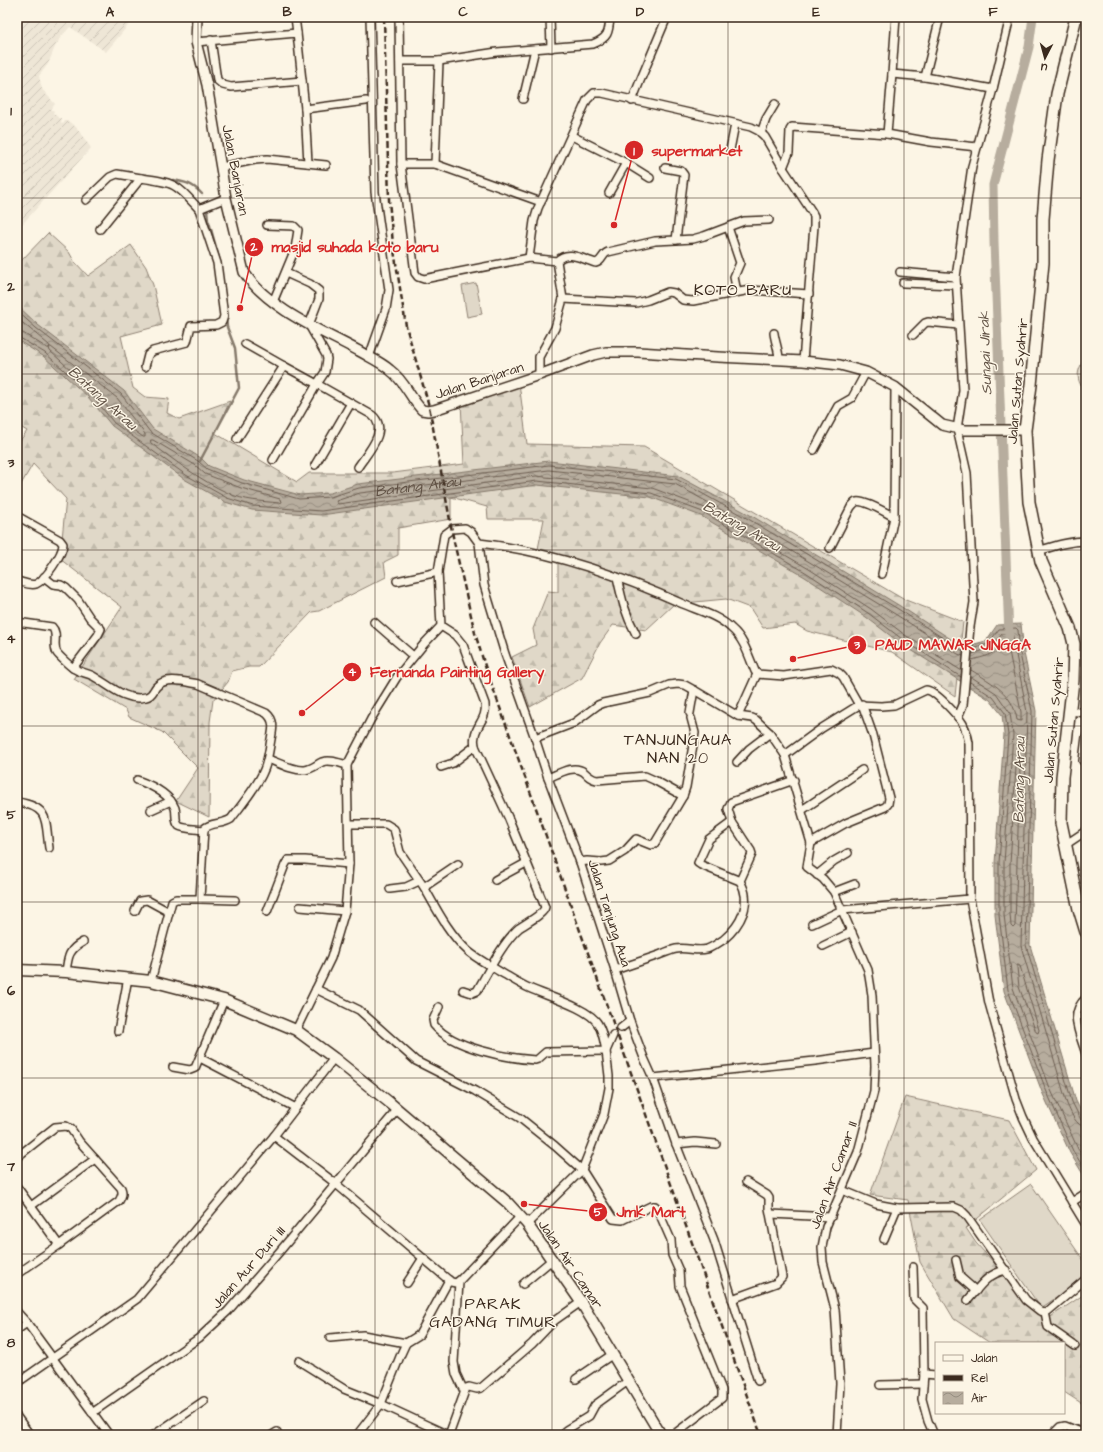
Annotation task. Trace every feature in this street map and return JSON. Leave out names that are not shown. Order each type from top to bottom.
[{"type":"main road","name":"Jalan Sutan Syahrir","points":[[1076,17],[1057,94],[1048,160],[1042,219],[1043,263],[1031,385],[1022,430],[1029,502],[1038,551],[1073,637],[1073,681],[1062,793],[1061,823],[1081,917],[1086,932]]},
{"type":"main road","name":"Jalan Air Camar","points":[[17,970],[66,972],[152,981],[224,1000],[296,1030],[334,1058],[397,1110],[508,1203],[524,1220],[553,1259],[581,1302],[662,1435]]},
{"type":"street","name":"Jalan Banjaran","points":[[197,17],[196,42],[207,85],[221,167],[223,199],[244,272],[256,288],[273,302],[309,325],[369,357],[395,374],[409,390],[421,409],[425,411],[434,410],[539,375],[593,355],[619,352],[833,363],[866,372],[895,387],[938,423],[960,429],[1022,430]]},
{"type":"street","points":[[295,17],[305,109],[308,163]]},
{"type":"street","points":[[369,357],[386,309],[389,290],[375,192],[370,17]]},
{"type":"street","points":[[398,17],[401,164],[414,269],[417,276],[420,278],[427,278],[529,258],[557,261],[561,258],[571,256],[596,263],[600,261],[604,254],[608,252],[655,241],[692,239],[744,221],[769,220]]},
{"type":"street","points":[[550,17],[551,48]]},
{"type":"street","points":[[400,61],[438,61],[486,53],[593,44],[601,41],[608,33],[610,17]]},
{"type":"street","points":[[632,100],[667,17]]},
{"type":"street","points":[[887,134],[896,17]]},
{"type":"street","points":[[925,77],[940,17]]},
{"type":"street","points":[[958,718],[963,705],[970,627],[974,602],[967,473],[960,429],[963,390],[956,281],[972,166],[993,89],[1010,17]]},
{"type":"street","points":[[196,42],[297,33]]},
{"type":"street","points":[[212,40],[217,80],[223,85],[231,87],[302,81]]},
{"type":"street","points":[[523,99],[535,50]]},
{"type":"street","points":[[435,164],[438,61]]},
{"type":"street","points":[[892,74],[925,77],[993,89]]},
{"type":"street","points":[[529,258],[534,221],[541,202],[587,100],[594,93],[602,93],[751,127],[765,137],[814,216],[803,361]]},
{"type":"street","points":[[305,109],[366,101]]},
{"type":"street","points":[[761,133],[766,119],[775,104]]},
{"type":"street","points":[[730,150],[735,124]]},
{"type":"street","points":[[783,168],[789,153],[790,130],[792,127],[887,134],[931,142],[977,147]]},
{"type":"street","points":[[572,136],[650,178]]},
{"type":"street","points":[[221,167],[261,159],[326,164]]},
{"type":"street","points":[[401,164],[435,164],[541,202]]},
{"type":"street","points":[[609,193],[626,164]]},
{"type":"street","points":[[665,168],[681,171],[684,175],[676,240]]},
{"type":"street","points":[[86,200],[115,174],[175,184],[202,208],[217,263],[223,319],[219,325],[191,326],[187,342],[150,352],[145,367]]},
{"type":"street","points":[[100,229],[141,178]]},
{"type":"street","points":[[202,208],[223,199]]},
{"type":"street","points":[[267,225],[294,226],[298,230],[295,249],[273,302]]},
{"type":"street","points":[[728,227],[740,263],[734,277],[737,292]]},
{"type":"street","points":[[539,375],[539,357],[555,328],[563,299],[557,261]]},
{"type":"street","points":[[900,272],[956,281]]},
{"type":"street","points":[[274,460],[325,372],[327,359],[309,325],[319,299],[318,291],[310,284],[286,273]]},
{"type":"street","points":[[903,283],[956,281]]},
{"type":"street","points":[[563,299],[636,303],[668,292],[674,293],[683,300],[693,301],[750,290],[809,294]]},
{"type":"street","points":[[913,334],[928,322],[958,325]]},
{"type":"street","points":[[774,333],[779,360]]},
{"type":"street","points":[[245,344],[352,403],[376,418],[380,427],[378,436],[358,467]]},
{"type":"street","points":[[237,439],[284,366]]},
{"type":"street","points":[[814,450],[838,406],[852,398],[866,372]]},
{"type":"street","points":[[882,574],[894,517],[895,387]]},
{"type":"street","points":[[316,465],[352,403]]},
{"type":"street","points":[[830,548],[855,502],[866,504],[894,517]]},
{"type":"street","points":[[17,516],[60,540],[63,544],[62,552],[44,577],[33,585],[17,580]]},
{"type":"street","points":[[296,1030],[334,950],[345,911],[349,864],[347,789],[348,765],[371,719],[397,678],[414,656],[441,626],[438,572],[443,538],[449,530],[456,527],[467,528],[479,543],[512,547],[550,556],[617,577],[658,592],[720,620],[727,624],[739,637],[757,674]]},
{"type":"street","points":[[1038,551],[1076,541],[1086,541]]},
{"type":"street","name":"Jalan Tanjung Aua","points":[[479,543],[484,585],[494,619],[548,778],[580,862],[630,1021],[714,1240],[758,1381]]},
{"type":"street","points":[[397,582],[438,572]]},
{"type":"street","points":[[44,577],[52,583],[61,584],[66,588],[78,600],[90,618],[101,629],[73,668]]},
{"type":"street","points":[[617,577],[623,606],[636,634]]},
{"type":"street","points":[[17,622],[50,626],[54,628],[56,634],[56,651],[60,657],[73,668],[92,676],[120,693],[130,697],[148,697],[162,682],[189,682],[198,684],[266,713],[271,718],[273,724],[268,759],[259,780],[231,819],[222,824],[206,826],[204,830],[200,898]]},
{"type":"street","points":[[374,622],[414,656]]},
{"type":"street","points":[[441,626],[455,635],[463,645],[485,704],[485,714],[475,734],[476,746],[508,817],[545,907],[545,910],[512,934],[477,991],[472,993],[463,990]]},
{"type":"street","points":[[757,674],[784,676],[831,669],[839,673],[860,705],[873,735],[888,798],[888,804],[885,807],[846,822],[811,843]]},
{"type":"street","points":[[738,716],[757,674]]},
{"type":"street","name":"Jalan Air Camar II","points":[[535,738],[574,723],[603,703],[650,693],[673,684],[685,685],[738,716],[754,719],[770,733],[785,755],[794,780],[811,843],[807,867],[824,879],[834,892],[868,970],[871,982],[875,1078],[872,1099],[858,1152],[825,1231],[822,1251],[823,1262],[835,1310],[840,1383],[838,1435]]},
{"type":"street","points":[[580,862],[609,861],[625,851],[636,839],[651,845],[654,844],[683,796],[688,779],[694,738],[694,726],[691,715],[694,690]]},
{"type":"street","points":[[785,755],[822,728],[860,705],[894,705],[928,690],[940,698],[958,718],[965,729],[969,743],[970,899],[989,1003],[1016,1099],[1027,1127],[1086,1225]]},
{"type":"street","points":[[1070,712],[1086,714]]},
{"type":"street","points":[[737,762],[749,749],[770,733]]},
{"type":"street","points":[[1083,761],[1086,737]]},
{"type":"street","points":[[441,767],[453,763],[476,746]]},
{"type":"street","points":[[268,759],[303,770],[313,768],[320,763],[327,761],[348,765]]},
{"type":"street","points":[[548,778],[573,769],[580,770],[592,779],[597,780],[642,775],[683,796]]},
{"type":"street","points":[[802,810],[862,770]]},
{"type":"street","points":[[137,780],[163,794],[171,801],[175,808],[176,819],[181,827],[204,830]]},
{"type":"street","points":[[740,881],[752,854],[732,822],[728,809],[731,802],[794,780]]},
{"type":"street","points":[[151,810],[171,801]]},
{"type":"street","points":[[17,802],[36,806],[42,812],[45,818],[49,848]]},
{"type":"street","points":[[615,970],[677,949],[703,950],[712,947],[736,929],[744,915],[745,906],[745,893],[740,881],[701,866],[698,863],[710,839],[732,822]]},
{"type":"street","points":[[274,1136],[335,1183],[454,1283],[459,1282],[524,1220],[582,1170],[601,1125],[607,1104],[609,1076],[606,1051],[602,1031],[594,1019],[570,1005],[527,987],[470,952],[455,937],[442,920],[422,884],[400,852],[396,831],[392,826],[386,824],[349,824]]},
{"type":"street","points":[[1065,845],[1086,831]]},
{"type":"street","points":[[817,875],[834,861],[848,853]]},
{"type":"street","points":[[267,912],[288,860],[349,864]]},
{"type":"street","points":[[496,880],[526,863]]},
{"type":"street","points":[[390,889],[422,884],[458,864]]},
{"type":"street","points":[[834,892],[855,884]]},
{"type":"street","points":[[152,981],[172,901],[176,899],[200,898],[235,900]]},
{"type":"street","points":[[812,924],[842,910],[970,899]]},
{"type":"street","points":[[135,911],[140,901],[147,900],[169,912]]},
{"type":"street","points":[[300,907],[345,911]]},
{"type":"street","points":[[823,946],[852,932]]},
{"type":"street","points":[[66,972],[71,950],[83,942]]},
{"type":"street","points":[[118,1031],[128,978]]},
{"type":"street","points":[[316,989],[359,1010],[416,1061],[502,1106],[549,1141],[582,1170],[613,1219],[622,1220],[651,1206],[656,1206],[671,1240],[672,1255],[679,1271],[680,1286],[722,1390],[722,1398],[674,1435]]},
{"type":"street","points":[[1086,998],[1078,1008],[1076,1019],[1086,1054]]},
{"type":"street","points":[[173,1067],[192,1070],[196,1066],[224,1000]]},
{"type":"street","points":[[439,1007],[433,1020],[434,1026],[444,1034],[467,1047],[505,1056],[535,1060],[546,1052],[606,1051]]},
{"type":"street","points":[[621,1028],[630,1021]]},
{"type":"street","points":[[606,1051],[613,1035]]},
{"type":"street","points":[[653,1078],[815,1061],[874,1053]]},
{"type":"street","points":[[200,1058],[296,1108]]},
{"type":"street","points":[[17,1383],[138,1299],[274,1136],[334,1058]]},
{"type":"street","name":"Jalan Aur Duri III","points":[[92,1413],[199,1338],[228,1311],[397,1110]]},
{"type":"street","points":[[17,1157],[55,1128],[66,1126],[71,1129],[79,1141],[121,1188],[122,1192],[122,1196],[119,1201],[59,1246],[17,1274]]},
{"type":"street","points":[[676,1144],[695,1142],[716,1144]]},
{"type":"street","points":[[32,1206],[95,1159]]},
{"type":"street","points":[[732,1299],[776,1283],[782,1277],[768,1197],[746,1182]]},
{"type":"street","points":[[17,1187],[32,1206],[59,1246]]},
{"type":"street","points":[[842,1190],[876,1204],[898,1208],[954,1207],[961,1210],[967,1216],[1028,1302],[1037,1310],[1046,1312]]},
{"type":"street","points":[[1072,1202],[1084,1194]]},
{"type":"street","points":[[884,1239],[898,1208]]},
{"type":"street","points":[[771,1214],[831,1217]]},
{"type":"street","points":[[407,1283],[424,1258]]},
{"type":"street","points":[[523,1284],[553,1259]]},
{"type":"street","points":[[956,1260],[960,1277],[976,1291]]},
{"type":"street","points":[[913,1267],[914,1299],[923,1308],[924,1384],[922,1399],[928,1421],[934,1435]]},
{"type":"street","points":[[968,1300],[990,1275],[1006,1270]]},
{"type":"street","points":[[1046,1312],[1086,1279]]},
{"type":"street","points":[[357,1435],[381,1404],[400,1354],[406,1343],[419,1335],[449,1280]]},
{"type":"street","points":[[459,1282],[454,1362],[456,1374],[464,1391]]},
{"type":"street","points":[[299,1361],[344,1389],[381,1404],[448,1435],[464,1391],[469,1387],[477,1389],[481,1388],[532,1344],[554,1321],[581,1302]]},
{"type":"street","points":[[17,1312],[27,1323],[109,1435]]},
{"type":"street","points":[[1046,1312],[1048,1327],[1075,1346]]},
{"type":"street","points":[[17,1330],[27,1323]]},
{"type":"street","points":[[330,1338],[348,1335],[363,1335],[406,1343]]},
{"type":"street","points":[[576,1379],[613,1354]]},
{"type":"street","points":[[924,1374],[935,1375]]},
{"type":"street","points":[[566,1430],[589,1416],[595,1405],[628,1381]]},
{"type":"street","points":[[880,1385],[924,1384]]},
{"type":"street","points":[[154,1435],[204,1401]]},
{"type":"street","points":[[17,1417],[30,1435]]},
{"type":"street","points":[[1052,1435],[1060,1427],[1065,1426],[1086,1434]]},
{"type":"shaded area","points":[[17,17],[135,17],[106,52],[70,27],[60,38],[55,47],[48,64],[39,76],[42,89],[55,104],[51,109],[54,111],[53,113],[59,118],[62,118],[61,122],[63,124],[65,121],[68,121],[76,127],[91,148],[17,230]]},
{"type":"green space","points":[[48,233],[69,252],[74,261],[88,276],[131,245],[146,267],[153,285],[162,325],[121,336],[133,388],[145,397],[169,399],[167,413],[179,419],[230,401],[215,433],[297,482],[309,473],[393,473],[464,464],[461,402],[519,383],[527,444],[644,447],[903,599],[963,622],[955,696],[892,652],[807,631],[795,624],[763,628],[750,608],[726,599],[674,604],[646,630],[613,625],[600,643],[582,678],[530,707],[512,657],[536,645],[533,629],[548,591],[558,592],[558,560],[537,554],[544,519],[488,519],[487,507],[451,497],[451,519],[398,528],[398,555],[384,562],[386,577],[319,611],[312,612],[259,667],[249,667],[232,671],[228,682],[213,700],[210,722],[209,817],[176,801],[198,768],[162,732],[129,717],[126,710],[74,679],[122,607],[60,559],[66,499],[33,464],[17,491],[17,445],[27,431],[17,425],[17,265]]},
{"type":"green space","points":[[476,283],[482,314],[467,317],[462,286]]},
{"type":"green space","points":[[1086,355],[1086,395],[1078,375]]},
{"type":"green space","points":[[905,1097],[1009,1120],[1036,1170],[966,1228],[976,1243],[1046,1320],[1086,1293],[1086,1406],[1065,1393],[1065,1342],[988,1342],[954,1319],[920,1262],[908,1200],[870,1195]]},
{"type":"green space","points":[[1031,1184],[1086,1264],[1086,1278],[1041,1308],[980,1220]]},
{"type":"water","name":"Batang Arau","points":[[17,305],[38,325],[124,391],[153,429],[201,458],[209,466],[244,480],[300,495],[330,493],[358,484],[549,461],[678,476],[752,516],[900,606],[963,647],[986,641],[997,625],[1021,624],[1024,653],[1036,711],[1030,945],[1076,1101],[1086,1121],[1086,1179],[1070,1153],[1042,1092],[1004,991],[995,915],[995,863],[1004,734],[1002,715],[990,700],[900,643],[866,617],[805,577],[701,516],[650,497],[537,485],[321,515],[252,510],[225,502],[184,479],[112,426],[88,397],[43,356],[17,340]]},
{"type":"waterway","name":"Sungai Jirak","points":[[1009,636],[993,185],[1029,47],[1033,17]]},
{"type":"waterway","points":[[173,180],[189,184],[202,194]]},
{"type":"waterway","points":[[207,209],[208,221]]},
{"type":"waterway","points":[[209,222],[219,258]]},
{"type":"waterway","points":[[200,461],[239,388],[235,348],[227,327],[226,317]]},
{"type":"railway","points":[[384,17],[389,200],[393,244],[406,326],[429,406],[454,542],[475,633],[485,666],[761,1435]]},
{"type":"place","name":"supermarket","points":[[614,225]]},
{"type":"place","name":"masjid suhada koto baru","points":[[240,308]]},
{"type":"place","name":"PAUD MAWAR JINGGA","points":[[793,659]]},
{"type":"place","name":"Fernanda Painting Gallery","points":[[302,713]]},
{"type":"place","name":"Jmk Mart","points":[[524,1204]]},
{"type":"district","name":"KOTO BARU","points":[[743,289]]},
{"type":"district","name":"TANJUNGAUA NAN 20","points":[[678,748]]},
{"type":"district","name":"PARAK GADANG TIMUR","points":[[493,1312]]}]
